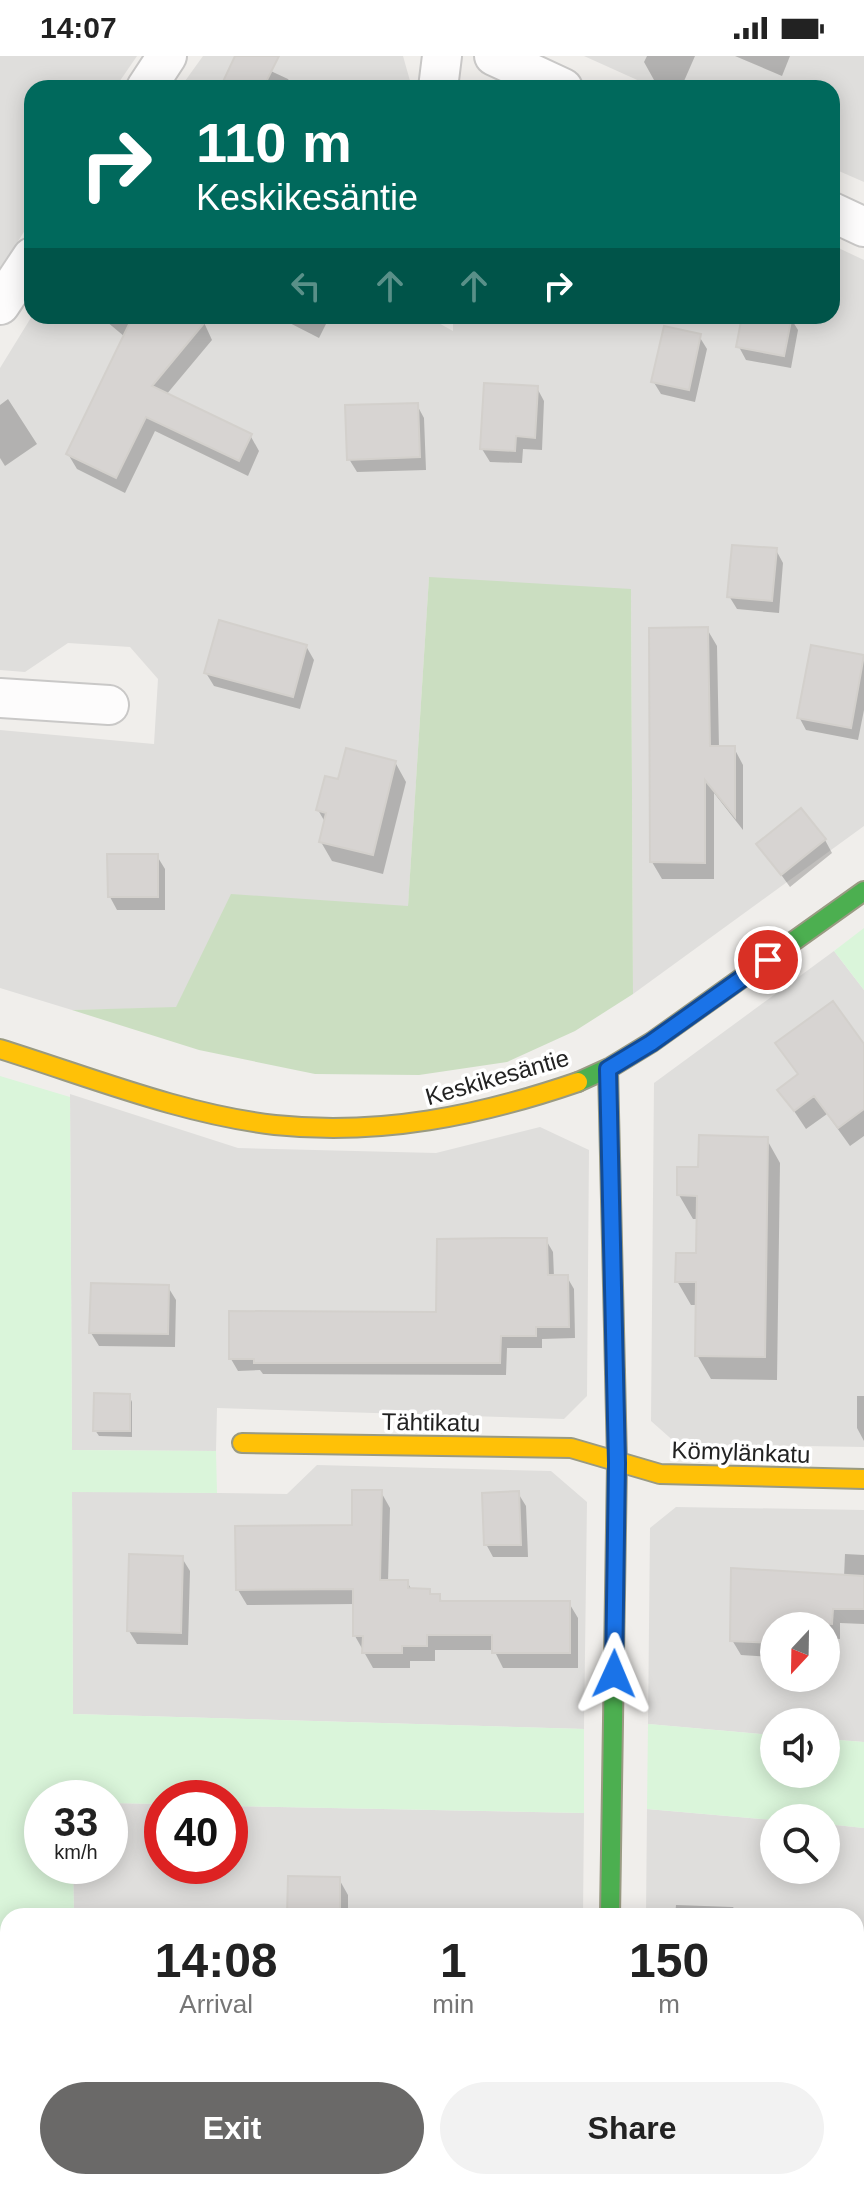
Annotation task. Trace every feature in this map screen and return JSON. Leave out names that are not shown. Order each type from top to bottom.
[{"type":"street","points":[[151,80],[167,56]]},
{"type":"street","points":[[439,80],[442,56]]},
{"type":"street","points":[[494,56],[546,80]]},
{"type":"street","points":[[840,216],[864,227]]},
{"type":"street","points":[[0,305],[24,269]]},
{"type":"street","points":[[0,698],[109,705]]},
{"type":"street","name":"Keskikesäntie","points":[[0,1049],[203,1109],[308,1128],[410,1125],[460,1117],[516,1102],[608,1069],[651,1043],[864,891]]},
{"type":"street","points":[[608,1069],[617,1463],[610,1908]]},
{"type":"street","name":"Tähtikatu","points":[[242,1443],[571,1448],[617,1463]]},
{"type":"street","name":"Kömylänkatu","points":[[617,1463],[660,1474],[864,1479]]},
{"type":"shaded area","points":[[0,56],[137,56],[120,80],[24,80],[24,232],[0,270]]},
{"type":"shaded area","points":[[203,56],[403,56],[410,80],[186,80]]},
{"type":"shaded area","points":[[584,56],[864,56],[864,182],[840,172],[840,80],[637,80]]},
{"type":"shaded area","points":[[840,249],[864,260],[864,826],[633,994],[631,590],[429,578],[408,907],[232,895],[176,1008],[72,1010],[0,988],[0,730],[154,744],[158,679],[130,647],[68,643],[25,672],[0,670],[0,368],[27,324],[440,324],[453,331],[453,324],[840,324]]},
{"type":"shaded area","points":[[834,951],[864,990],[864,1447],[677,1444],[651,1421],[654,1083]]},
{"type":"shaded area","points":[[70,1094],[238,1148],[436,1153],[540,1127],[589,1150],[587,1396],[564,1419],[217,1408],[216,1451],[72,1450]]},
{"type":"shaded area","points":[[317,1465],[551,1471],[587,1502],[584,1729],[73,1714],[72,1491],[287,1494]]},
{"type":"shaded area","points":[[676,1507],[864,1510],[864,1742],[840,1740],[840,1708],[760,1708],[760,1734],[648,1724],[650,1528]]},
{"type":"shaded area","points":[[128,1803],[144,1804],[144,1884],[248,1884],[248,1806],[584,1813],[583,1908],[74,1908],[73,1884],[128,1884]]},
{"type":"shaded area","points":[[647,1809],[760,1819],[760,1884],[840,1884],[840,1825],[864,1828],[864,1908],[646,1908]]},
{"type":"green space","points":[[429,577],[631,589],[633,994],[575,1031],[507,1062],[419,1075],[315,1074],[199,1050],[72,1010],[176,1007],[231,894],[408,906]]},
{"type":"green space","points":[[864,928],[864,990],[834,951]]},
{"type":"green space","points":[[0,1076],[70,1097],[72,1450],[216,1451],[217,1493],[72,1492],[73,1714],[584,1729],[584,1813],[248,1806],[248,1780],[144,1780],[144,1804],[128,1803],[128,1780],[24,1780],[24,1884],[73,1884],[74,1908],[0,1908]]},
{"type":"green space","points":[[648,1724],[760,1734],[760,1788],[840,1788],[840,1740],[864,1742],[864,1828],[840,1825],[840,1804],[760,1804],[760,1819],[647,1809]]},
{"type":"building","points":[[235,56],[279,56],[267,80],[224,80]]},
{"type":"building","points":[[129,324],[203,324],[152,386],[252,434],[239,461],[146,417],[116,478],[66,454]]},
{"type":"building","points":[[740,324],[790,324],[784,356],[736,347]]},
{"type":"building","points":[[664,326],[701,334],[689,390],[651,382]]},
{"type":"building","points":[[484,383],[538,386],[535,438],[516,436],[515,451],[480,449]]},
{"type":"building","points":[[418,403],[420,457],[347,460],[345,405]]},
{"type":"building","points":[[732,545],[777,548],[772,601],[727,597]]},
{"type":"building","points":[[219,620],[307,645],[293,697],[204,673]]},
{"type":"building","points":[[708,627],[710,746],[735,746],[735,817],[705,780],[705,863],[650,862],[649,628]]},
{"type":"building","points":[[811,645],[864,655],[851,728],[797,718]]},
{"type":"building","points":[[346,748],[396,761],[373,855],[319,842],[326,813],[316,810],[325,776],[338,779]]},
{"type":"building","points":[[801,808],[826,839],[781,875],[756,844]]},
{"type":"building","points":[[107,854],[158,854],[158,897],[108,897]]},
{"type":"building","points":[[833,1001],[864,1044],[864,1109],[838,1128],[814,1096],[794,1111],[777,1090],[798,1074],[775,1043]]},
{"type":"building","points":[[699,1135],[768,1137],[765,1357],[695,1356],[696,1282],[675,1282],[676,1253],[696,1253],[697,1196],[677,1195],[677,1167],[698,1167]]},
{"type":"building","points":[[547,1238],[548,1275],[568,1275],[569,1327],[536,1327],[536,1336],[501,1336],[500,1363],[254,1363],[254,1359],[229,1359],[229,1311],[436,1312],[437,1239]]},
{"type":"building","points":[[91,1283],[169,1285],[168,1334],[89,1333]]},
{"type":"building","points":[[94,1393],[130,1394],[130,1431],[93,1431]]},
{"type":"building","points":[[352,1490],[382,1490],[380,1580],[408,1580],[408,1588],[430,1589],[430,1594],[440,1594],[440,1601],[570,1601],[570,1653],[492,1653],[492,1635],[427,1635],[427,1646],[402,1646],[402,1653],[362,1653],[363,1636],[353,1636],[353,1589],[236,1590],[235,1526],[352,1525]]},
{"type":"building","points":[[519,1491],[521,1545],[484,1545],[482,1493]]},
{"type":"building","points":[[129,1554],[183,1556],[181,1633],[127,1631]]},
{"type":"building","points":[[731,1568],[864,1576],[864,1609],[760,1612],[760,1642],[730,1641]]},
{"type":"building","points":[[288,1876],[340,1877],[340,1908],[287,1908]]},
{"type":"traffic: fast","points":[[578,1082],[611,1067],[652,1042],[864,891]]},
{"type":"traffic: fast","points":[[610,1908],[617,1463],[615,1372]]},
{"type":"traffic: slow","points":[[0,1049],[170,1104],[240,1120],[314,1128],[353,1128],[429,1120],[504,1105],[578,1082]]},
{"type":"traffic: slow","points":[[242,1443],[571,1448],[660,1474],[864,1479]]},
{"type":"traffic: jam","points":[[608,1069],[615,1372]]},
{"type":"route","points":[[614,1674],[617,1463],[608,1069],[651,1043],[768,960]]}]
